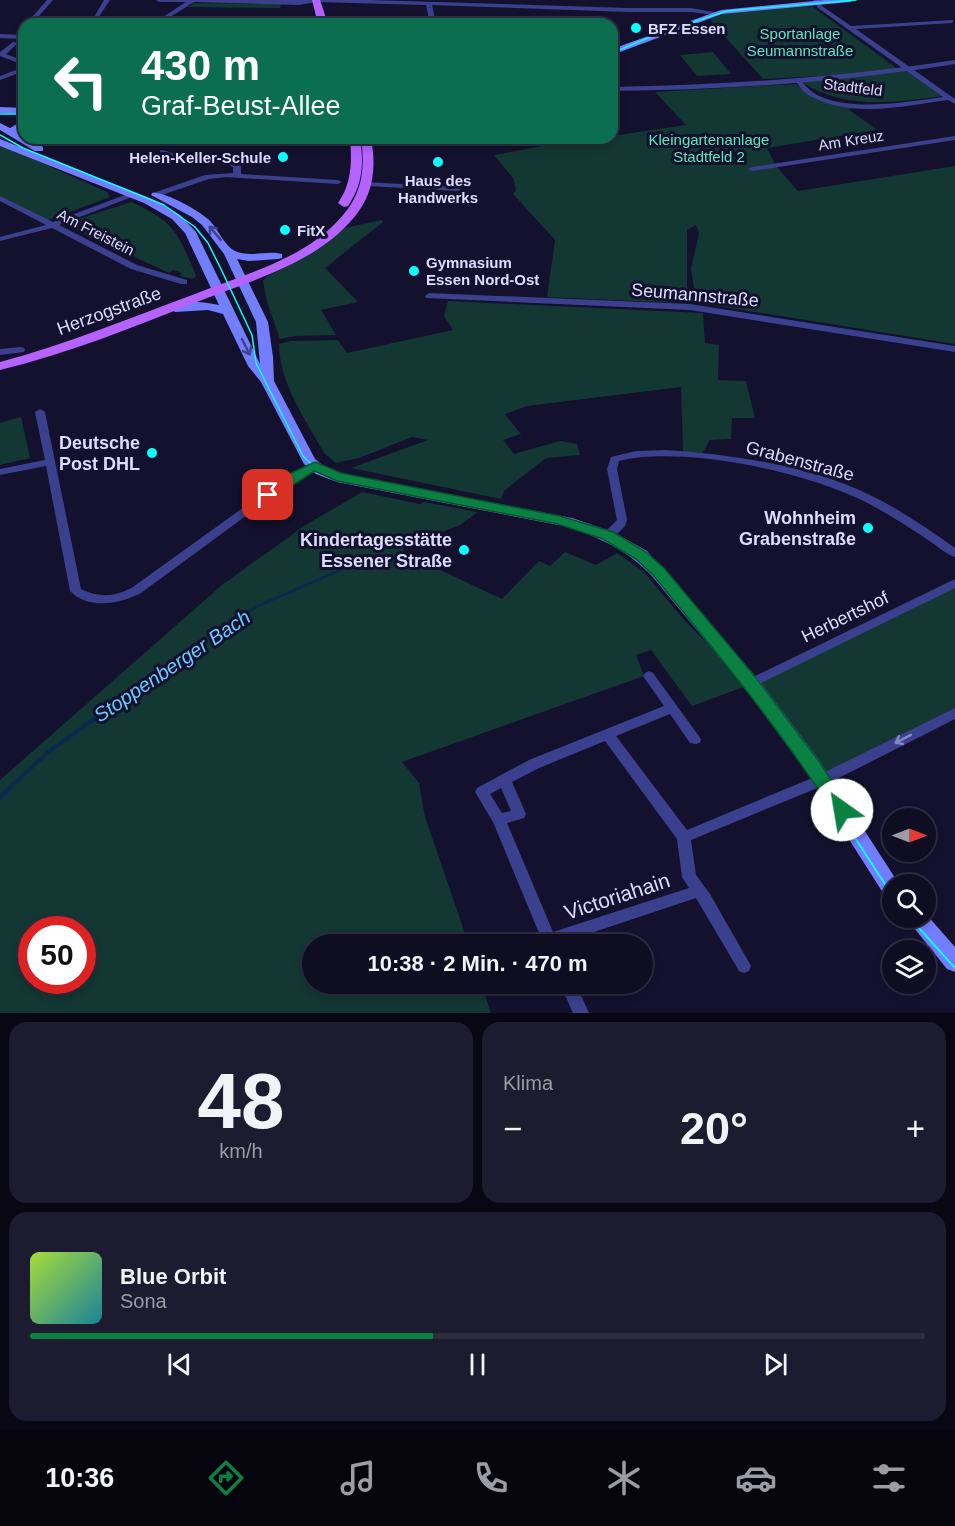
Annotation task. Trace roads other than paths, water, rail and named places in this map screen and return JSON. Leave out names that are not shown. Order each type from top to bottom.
[{"type":"main road","points":[[618,50],[712,14],[816,1],[850,0]]},
{"type":"main road","points":[[316,1],[320,18]]},
{"type":"main road","points":[[327,2],[330,18]]},
{"type":"main road","points":[[0,110],[18,111]]},
{"type":"main road","points":[[0,119],[18,120]]},
{"type":"main road","points":[[9,132],[18,125]]},
{"type":"main road","points":[[0,126],[18,137]]},
{"type":"main road","points":[[0,142],[134,195],[164,209],[186,225],[264,330],[267,381]]},
{"type":"main road","points":[[30,144],[156,195],[196,215],[215,233],[229,253],[228,312],[255,366],[267,381],[304,453],[315,466],[337,477],[560,520],[608,536],[641,555],[658,572],[751,683],[822,780],[882,874]]},
{"type":"main road","points":[[229,282],[278,256],[318,231],[348,199],[357,172],[355,144]]},
{"type":"main road","points":[[229,282],[298,255],[328,234],[354,209],[367,184],[370,159],[367,144]]},
{"type":"main road","points":[[229,253],[249,258],[278,256]]},
{"type":"main road","name":"Herzogstraße","points":[[0,366],[54,352],[175,308],[229,282]]},
{"type":"main road","name":"Herzogstraße","points":[[0,357],[229,282]]},
{"type":"main road","points":[[175,308],[208,306],[228,312]]},
{"type":"main road","points":[[925,928],[955,962]]},
{"type":"street","points":[[34,18],[50,0]]},
{"type":"street","points":[[95,18],[108,0]]},
{"type":"street","points":[[159,0],[483,3],[683,10],[712,14]]},
{"type":"street","points":[[165,18],[192,1]]},
{"type":"street","points":[[816,1],[849,28],[955,102]]},
{"type":"street","points":[[429,4],[432,18]]},
{"type":"street","points":[[849,28],[951,21]]},
{"type":"street","points":[[0,36],[18,36]]},
{"type":"street","points":[[1,54],[15,43]]},
{"type":"street","points":[[1,54],[18,61]]},
{"type":"street","points":[[618,89],[685,88],[879,74],[907,68],[955,63]]},
{"type":"street","points":[[0,78],[18,71]]},
{"type":"street","name":"Stadtfeld","points":[[797,80],[813,95],[850,104],[892,105],[948,98]]},
{"type":"street","name":"Am Kreuz","points":[[752,169],[955,138]]},
{"type":"street","points":[[164,152],[177,158],[217,159],[233,162],[237,166],[237,175]]},
{"type":"street","points":[[156,195],[208,177],[237,175],[338,182]]},
{"type":"street","points":[[367,184],[458,189]]},
{"type":"street","points":[[0,239],[52,225],[134,195]]},
{"type":"street","name":"Am Freistein","points":[[0,198],[134,267],[184,282]]},
{"type":"street","name":"Seumannstraße","points":[[429,296],[690,307],[955,349]]},
{"type":"street","points":[[0,352],[21,350]]},
{"type":"street","points":[[40,412],[48,462],[76,591],[100,600],[127,597],[291,478],[315,466]]},
{"type":"street","name":"Grabenstraße","points":[[608,536],[619,527],[622,520],[612,469],[615,459],[621,456],[702,455],[825,482],[851,490],[892,512],[955,553]]},
{"type":"street","points":[[0,472],[48,462]]},
{"type":"street","name":"Herbertshof","points":[[751,683],[955,584]]},
{"type":"street","points":[[649,676],[695,739]]},
{"type":"street","name":"Victoriahain","points":[[547,934],[499,820],[482,792],[534,764],[673,708]]},
{"type":"street","points":[[684,837],[822,780],[955,712]]},
{"type":"street","name":"Victoriahain","points":[[607,734],[684,837],[689,877],[705,898],[744,966]]},
{"type":"street","points":[[499,820],[519,814],[504,780]]},
{"type":"street","name":"Victoriahain","points":[[573,934],[698,891]]},
{"type":"street","points":[[572,994],[581,1013]]},
{"type":"waterway","name":"Stoppenberger Bach","points":[[179,659],[235,619],[258,606],[361,561]]},
{"type":"waterway","name":"Stoppenberger Bach","points":[[0,797],[48,752],[181,657]]},
{"type":"tram line","points":[[618,50],[660,33],[727,11],[856,0]]},
{"type":"tram line","points":[[0,114],[18,114]]},
{"type":"tram line","points":[[0,135],[23,148],[164,205],[195,227],[208,243],[221,269],[252,335],[256,363],[303,456],[319,472],[339,479],[571,524],[617,545],[657,574],[724,659]]},
{"type":"tram line","points":[[723,657],[804,759],[882,880]]},
{"type":"tram line","points":[[919,928],[955,968]]},
{"type":"place","name":"BFZ Essen","points":[[636,28]]},
{"type":"place","name":"Helen-Keller-Schule","points":[[283,157]]},
{"type":"place","name":"Haus des Handwerks","points":[[438,162]]},
{"type":"place","name":"FitX","points":[[285,230]]},
{"type":"place","name":"Gymnasium Essen Nord-Ost","points":[[414,271]]},
{"type":"place","name":"Deutsche Post DHL","points":[[152,453]]},
{"type":"place","name":"Wohnheim Grabenstraße","points":[[868,528]]},
{"type":"place","name":"Kindertagesstätte Essener Straße","points":[[464,550]]},
{"type":"park label","name":"Sportanlage Seumannstraße","points":[[800,42]]},
{"type":"park label","name":"Kleingartenanlage Stadtfeld 2","points":[[709,148]]}]
